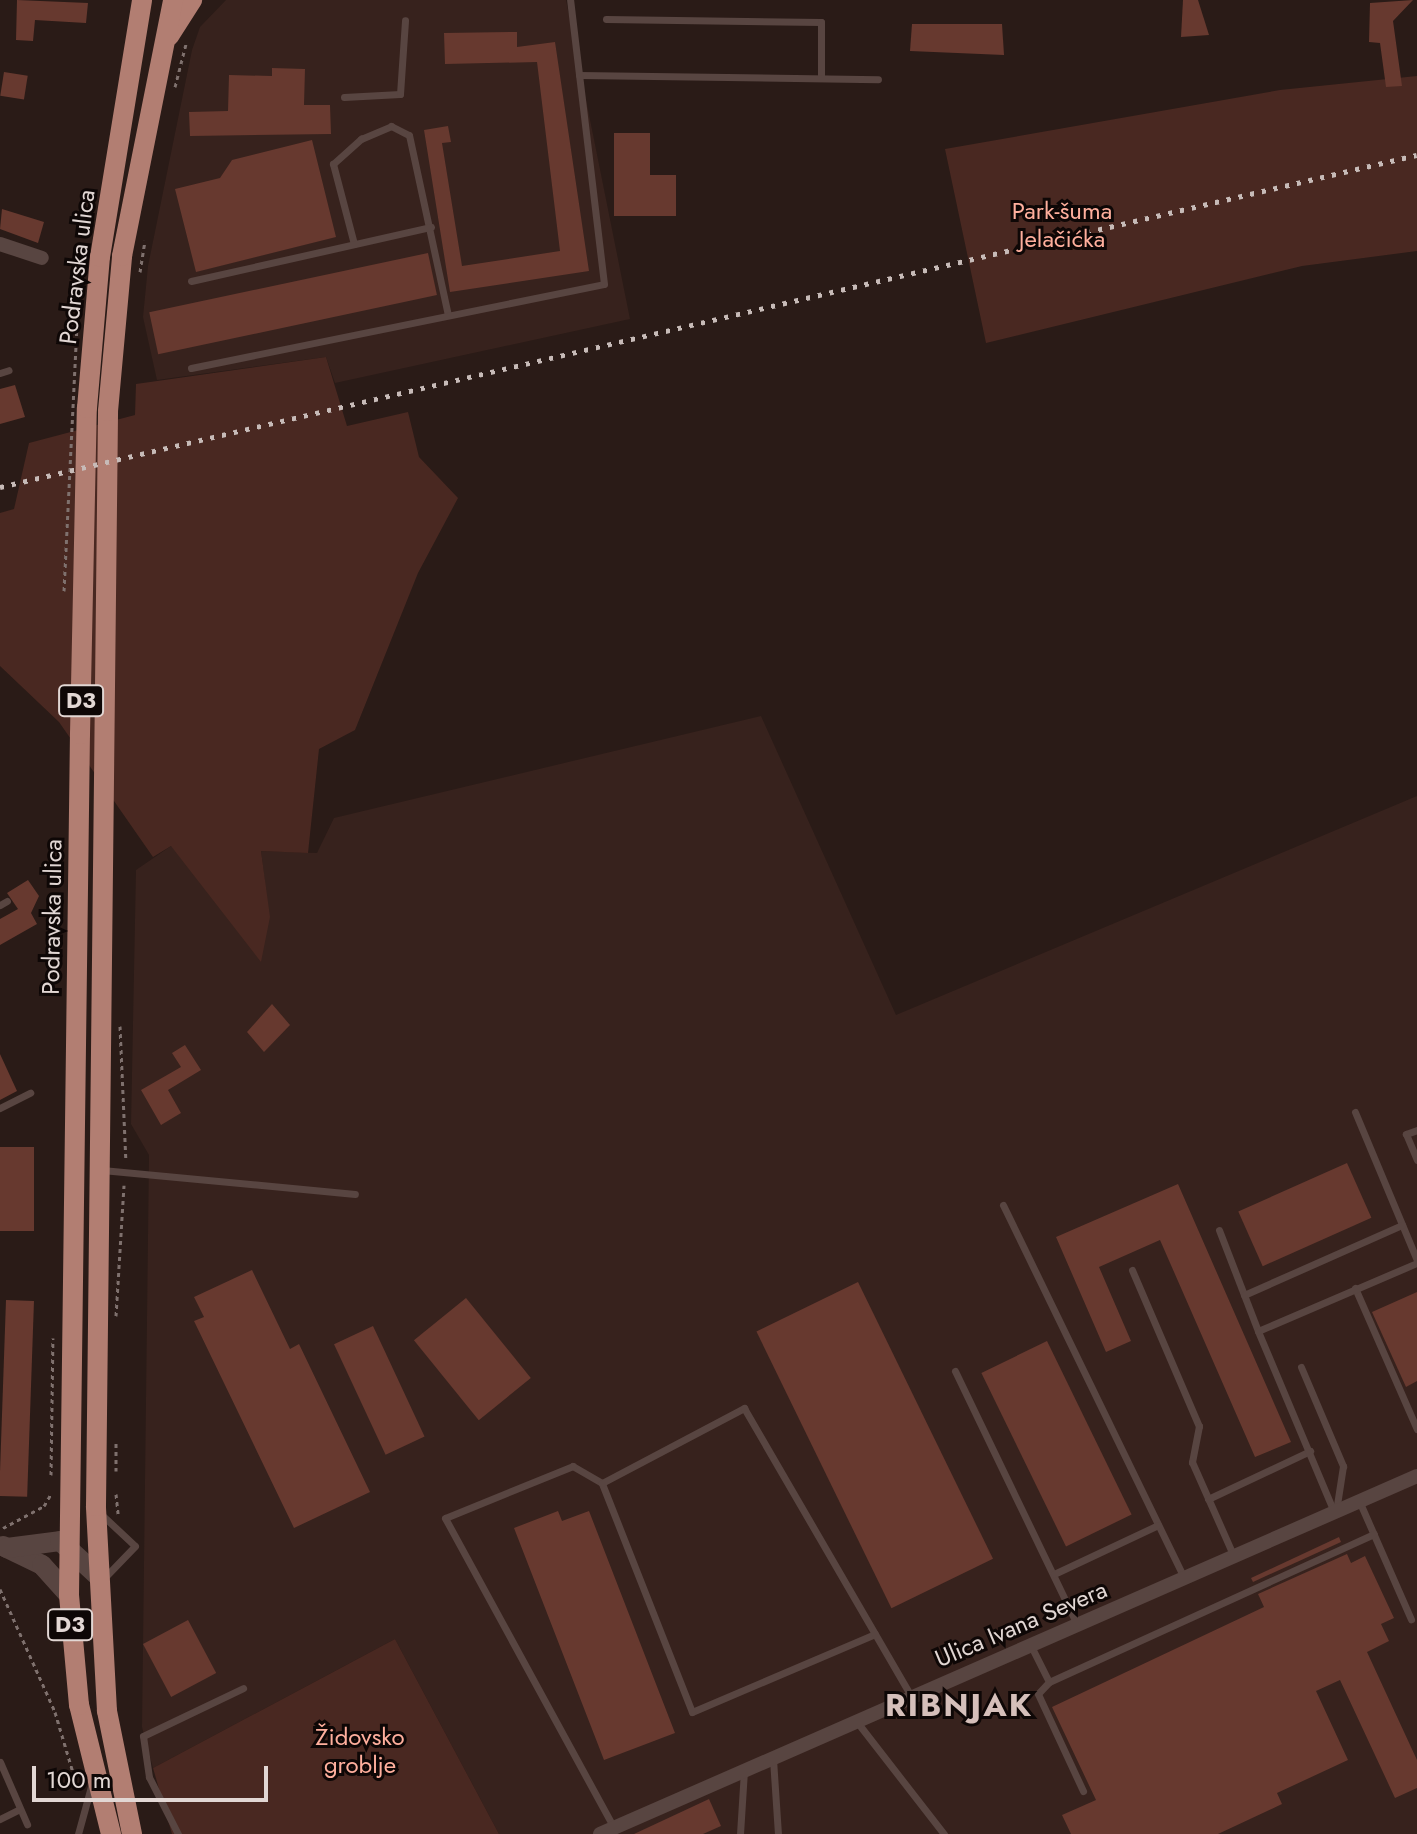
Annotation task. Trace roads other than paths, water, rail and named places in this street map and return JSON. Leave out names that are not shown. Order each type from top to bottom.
[{"type":"main road","name":"Podravska ulica","points":[[132,1834],[107,1711],[97,1584],[96,1170],[108,411],[122,256],[173,0]]},
{"type":"main road","name":"D3","points":[[164,41],[192,0]]},
{"type":"main road","name":"Podravska ulica","points":[[111,1834],[94,1777],[71,1652],[68,1545],[87,408],[100,257],[139,5]]},
{"type":"street","points":[[0,244],[42,258]]},
{"type":"street","name":"Ulica Ivana Severa","points":[[600,1834],[1417,1476]]},
{"type":"street","points":[[38,1541],[69,1504]]},
{"type":"street","points":[[3,1546],[38,1541],[68,1545],[97,1584]]},
{"type":"street","points":[[3,1546],[42,1565],[69,1595]]},
{"type":"lane","points":[[191,368],[604,284],[570,0]]},
{"type":"lane","points":[[606,19],[821,22],[821,78]]},
{"type":"lane","points":[[344,97],[400,94],[405,20]]},
{"type":"lane","points":[[579,75],[878,79]]},
{"type":"lane","points":[[354,244],[333,164],[377,129],[391,126],[409,135],[448,315]]},
{"type":"lane","points":[[191,281],[431,227]]},
{"type":"lane","points":[[0,373],[9,370]]},
{"type":"lane","points":[[0,1108],[30,1093]]},
{"type":"lane","points":[[1258,1331],[1417,1262],[1355,1112]]},
{"type":"lane","points":[[1417,1130],[1406,1134],[1417,1160]]},
{"type":"lane","points":[[96,1170],[355,1194]]},
{"type":"lane","points":[[1003,1205],[1184,1578]]},
{"type":"lane","points":[[1244,1295],[1402,1225]]},
{"type":"lane","points":[[1219,1230],[1335,1514]]},
{"type":"lane","points":[[1132,1270],[1199,1426],[1192,1462],[1234,1557]]},
{"type":"lane","points":[[1355,1288],[1417,1429]]},
{"type":"lane","points":[[1301,1367],[1343,1466],[1335,1514]]},
{"type":"lane","points":[[955,1371],[1077,1624]]},
{"type":"lane","points":[[602,1483],[744,1408],[911,1696]]},
{"type":"lane","points":[[1208,1499],[1310,1451]]},
{"type":"lane","points":[[614,1828],[445,1518],[573,1466],[602,1483],[692,1712],[875,1634]]},
{"type":"lane","points":[[1360,1503],[1411,1619]]},
{"type":"lane","points":[[96,1506],[135,1546],[97,1584]]},
{"type":"lane","points":[[1054,1574],[1158,1525]]},
{"type":"lane","points":[[1083,1791],[1038,1694],[1049,1682],[1374,1534]]},
{"type":"lane","points":[[1030,1644],[1049,1682]]},
{"type":"lane","points":[[178,1834],[149,1777],[143,1736],[243,1688]]},
{"type":"lane","points":[[855,1720],[944,1834]]},
{"type":"lane","points":[[773,1757],[778,1834]]},
{"type":"lane","points":[[0,1762],[27,1824]]},
{"type":"lane","points":[[740,1834],[745,1769]]},
{"type":"lane","points":[[78,1834],[87,1813],[94,1777]]},
{"type":"lane","points":[[0,1819],[20,1809]]},
{"type":"railway","points":[[0,487],[1417,155]]},
{"type":"district","name":"RIBNJAK","points":[[959,1705]]},
{"type":"park label","name":"Park-šuma Jelačićka","points":[[1062,225]]},
{"type":"park label","name":"Židovsko groblje","points":[[360,1751]]}]
